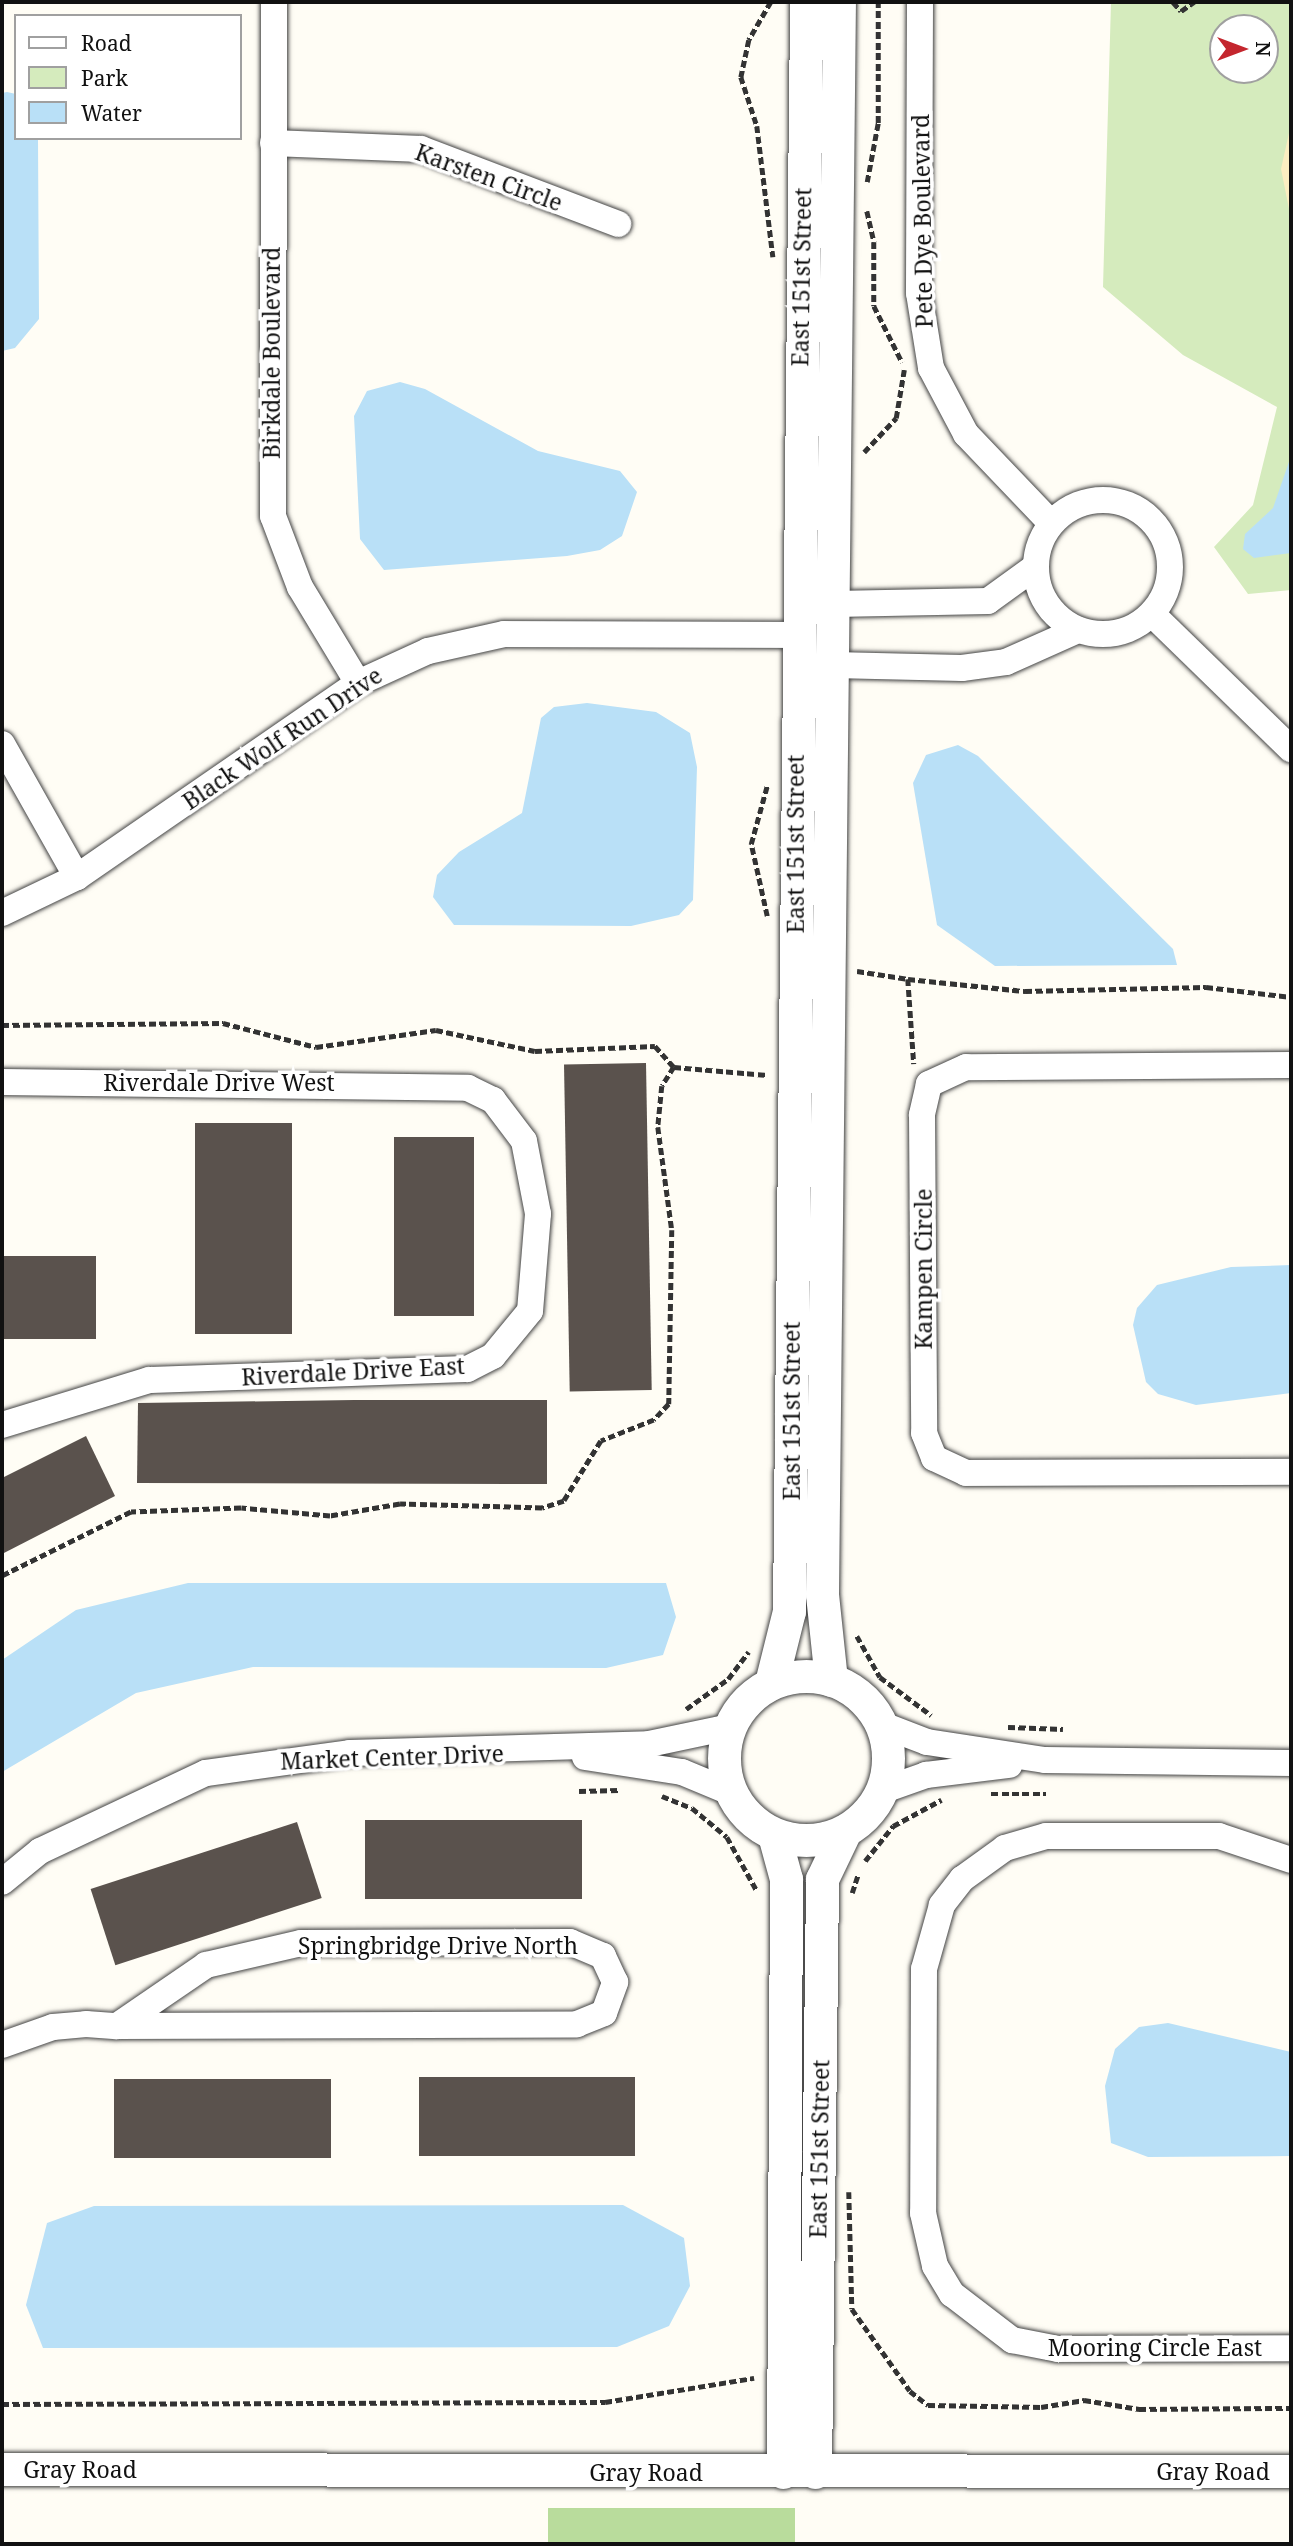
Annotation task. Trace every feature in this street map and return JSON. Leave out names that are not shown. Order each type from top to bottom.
[{"type":"street","name":"Birkdale Boulevard","points":[[274,2],[273,516],[300,587],[358,683]]},
{"type":"street","name":"East 151st Street","points":[[771,1683],[789,1611],[797,635],[806,2]]},
{"type":"street","name":"East 151st Street","points":[[831,1680],[822,1594],[839,2]]},
{"type":"street","name":"Pete Dye Boulevard","points":[[920,2],[919,293],[931,368],[947,404],[987,461],[1051,523]]},
{"type":"street","name":"Karsten Circle","points":[[272,143],[421,149],[618,224]]},
{"type":"street","points":[[833,666],[962,668],[1006,662],[1077,630],[1125,631],[1152,614],[1164,596],[1169,553],[1148,516],[1129,504],[1087,500],[1051,523],[1035,567],[988,601],[834,604]]},
{"type":"street","points":[[1035,567],[1046,605],[1077,630]]},
{"type":"street","points":[[1152,614],[1291,750]]},
{"type":"street","name":"Black Wolf Run Drive","points":[[2,912],[78,877],[358,683],[428,651],[504,634],[797,635]]},
{"type":"street","points":[[2,744],[78,877]]},
{"type":"street","points":[[929,1084],[966,1067],[1291,1065]]},
{"type":"street","name":"Riverdale Drive West","points":[[2,1082],[437,1084]]},
{"type":"street","name":"Riverdale Drive East","points":[[2,1425],[149,1380],[442,1371],[467,1369],[493,1356],[530,1311],[537,1286],[532,1161],[493,1100],[437,1084]]},
{"type":"street","name":"Kampen Circle","points":[[929,1084],[922,1115],[924,1419],[934,1458],[966,1473],[1291,1472]]},
{"type":"street","points":[[881,1791],[888,1757],[880,1724],[860,1697],[831,1680],[791,1677],[771,1683],[754,1694],[730,1727],[723,1759],[730,1791],[748,1817],[774,1835],[810,1841],[845,1831],[881,1791],[926,1775],[1045,1760],[1291,1763]]},
{"type":"street","points":[[880,1724],[927,1742],[1045,1760]]},
{"type":"street","name":"Market Center Drive","points":[[2,1882],[40,1851],[206,1773],[350,1754],[559,1752],[702,1737],[730,1727]]},
{"type":"street","name":"Market Center Drive","points":[[559,1752],[682,1772],[730,1791]]},
{"type":"street","name":"East 151st Street","points":[[799,2472],[822,1880],[845,1831]]},
{"type":"street","name":"East 151st Street","points":[[774,1835],[786,1879],[799,2472]]},
{"type":"street","name":"Mooring Circle East","points":[[1291,1860],[1219,1836],[1095,1835],[1046,1836],[985,1859],[942,1905],[929,1938],[923,2091],[923,2213],[929,2248],[952,2294],[983,2323],[1012,2340],[1058,2349],[1291,2348]]},
{"type":"street","name":"Springbridge Drive North","points":[[2,2045],[53,2027],[577,2024],[604,2013],[615,1982],[603,1956],[570,1942],[301,1943],[206,1965],[117,2026]]},
{"type":"street","name":"Gray Road","points":[[2,2469],[1291,2471]]},
{"type":"path","points":[[866,189],[878,122],[878,2]]},
{"type":"path","points":[[1173,2],[1181,11],[1194,2]]},
{"type":"path","points":[[859,462],[896,418],[904,382],[900,353],[874,306],[874,242],[865,198]]},
{"type":"path","points":[[854,962],[864,976],[1025,991],[1206,987],[1291,997]]},
{"type":"path","points":[[908,979],[913,1060],[929,1084]]},
{"type":"path","points":[[2,1025],[223,1023],[316,1047],[436,1030],[535,1051],[654,1046],[674,1067],[706,1074],[773,1075]]},
{"type":"path","points":[[2,1576],[131,1512],[241,1508],[330,1517],[400,1504],[542,1508],[564,1501],[601,1441],[654,1420],[669,1404],[672,1230],[658,1127],[662,1086],[674,1067]]},
{"type":"path","points":[[692,1706],[728,1679],[754,1644]]},
{"type":"path","points":[[862,1647],[880,1677],[917,1705]]},
{"type":"path","points":[[579,1791],[630,1790]]},
{"type":"path","points":[[654,1794],[692,1808],[727,1837],[759,1898]]},
{"type":"path","points":[[980,1794],[1046,1794]]},
{"type":"path","points":[[860,1868],[893,1826],[953,1797]]},
{"type":"path","points":[[2,2404],[605,2402],[736,2385],[752,2380],[761,2368]]},
{"type":"green space","points":[[1111,2],[1291,2],[1291,590],[1248,594],[1214,547],[1253,505],[1277,407],[1183,355],[1103,287]]},
{"type":"green space","points":[[548,2508],[795,2508],[795,2544],[548,2544]]},
{"type":"sand","points":[[1291,124],[1291,219],[1281,169]]},
{"type":"water","points":[[2,93],[14,94],[14,140],[38,140],[39,319],[15,348],[2,351]]},
{"type":"water","points":[[400,382],[425,389],[538,451],[620,471],[637,492],[622,536],[600,550],[567,556],[384,570],[360,539],[354,416],[367,391]]},
{"type":"water","points":[[1291,456],[1291,553],[1254,558],[1243,549],[1245,534],[1273,508]]},
{"type":"water","points":[[587,703],[656,712],[690,733],[697,767],[693,900],[679,915],[631,926],[454,925],[433,897],[437,875],[459,852],[522,813],[541,718],[554,707]]},
{"type":"water","points":[[958,745],[978,756],[1173,949],[1177,965],[995,966],[937,925],[913,783],[926,755]]},
{"type":"water","points":[[1291,1265],[1291,1393],[1196,1405],[1158,1394],[1146,1382],[1133,1325],[1137,1308],[1157,1285],[1231,1267]]},
{"type":"water","points":[[188,1583],[666,1583],[676,1617],[663,1655],[606,1668],[253,1667],[136,1693],[2,1772],[2,1660],[76,1610]]},
{"type":"water","points":[[1168,2023],[1291,2052],[1291,2156],[1148,2157],[1111,2143],[1105,2086],[1115,2049],[1139,2027]]},
{"type":"water","points":[[623,2205],[684,2238],[690,2286],[669,2326],[617,2347],[43,2348],[26,2305],[47,2223],[94,2206]]},
{"type":"building","points":[[646,1063],[652,1390],[570,1391],[564,1064]]},
{"type":"building","points":[[195,1123],[292,1123],[292,1334],[195,1334]]},
{"type":"building","points":[[394,1137],[474,1137],[474,1316],[394,1316]]},
{"type":"building","points":[[2,1256],[96,1256],[96,1339],[2,1339]]},
{"type":"building","points":[[547,1400],[547,1484],[137,1483],[138,1403]]},
{"type":"building","points":[[86,1436],[115,1496],[2,1554],[2,1478]]},
{"type":"building","points":[[365,1820],[582,1820],[582,1899],[365,1899]]},
{"type":"building","points":[[297,1822],[322,1898],[115,1965],[91,1889]]},
{"type":"building","points":[[419,2077],[635,2077],[635,2156],[419,2156]]},
{"type":"building","points":[[114,2079],[331,2079],[331,2158],[114,2158]]}]
